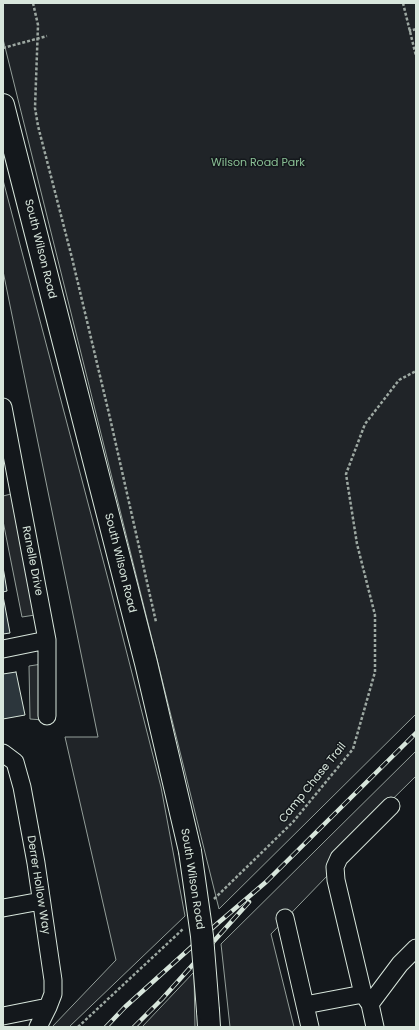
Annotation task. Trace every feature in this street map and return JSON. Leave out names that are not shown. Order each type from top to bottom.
[{"type":"main road","name":"South Wilson Road","points":[[3,105],[146,663],[190,851],[202,936],[208,1019]]},
{"type":"street","name":"Ranelle Drive","points":[[3,407],[8,466],[47,640],[47,716]]},
{"type":"street","points":[[3,649],[47,640]]},
{"type":"street","name":"Derrer Hollow Way","points":[[3,753],[11,758],[17,767],[36,863],[53,980],[53,994],[42,1018]]},
{"type":"street","points":[[375,1027],[366,999],[336,880],[335,867],[339,858],[391,806]]},
{"type":"street","points":[[3,908],[41,901]]},
{"type":"street","points":[[285,918],[310,1027]]},
{"type":"street","points":[[305,1005],[366,999],[416,948]]},
{"type":"street","points":[[3,1016],[42,1018]]},
{"type":"path","points":[[33,3],[38,25],[35,108],[38,126],[110,418],[158,628]]},
{"type":"path","points":[[404,3],[416,56]]},
{"type":"path","points":[[410,30],[416,29]]},
{"type":"path","points":[[3,48],[47,36]]},
{"type":"path","name":"Camp Chase Trail","points":[[209,904],[293,822],[353,749],[374,672],[375,615],[357,544],[346,474],[365,424],[398,380],[416,371]]},
{"type":"path","points":[[78,1027],[186,926]]},
{"type":"green space","name":"Wilson Road Park","points":[[3,3],[416,3],[416,714],[219,909],[3,39]]},
{"type":"green space","points":[[3,180],[161,787],[185,916],[69,1027],[52,1027],[116,960],[65,737],[98,737],[3,271]]},
{"type":"green space","points":[[416,751],[416,776],[335,856],[328,875],[271,934],[294,1027],[230,1027],[221,944]]},
{"type":"green space","points":[[194,972],[195,1027],[142,1027]]},
{"type":"shaded area","points":[[11,494],[35,615],[22,617],[3,521],[3,496]]},
{"type":"shaded area","points":[[42,664],[43,720],[30,719],[29,666]]},
{"type":"building","points":[[3,567],[7,591],[3,592]]},
{"type":"building","points":[[3,596],[10,633],[3,634]]},
{"type":"building","points":[[16,672],[25,715],[3,719],[3,674]]},
{"type":"railway","points":[[106,1027],[125,1007],[266,882],[416,733]]},
{"type":"railway","points":[[134,1027],[162,999],[249,902]]}]
